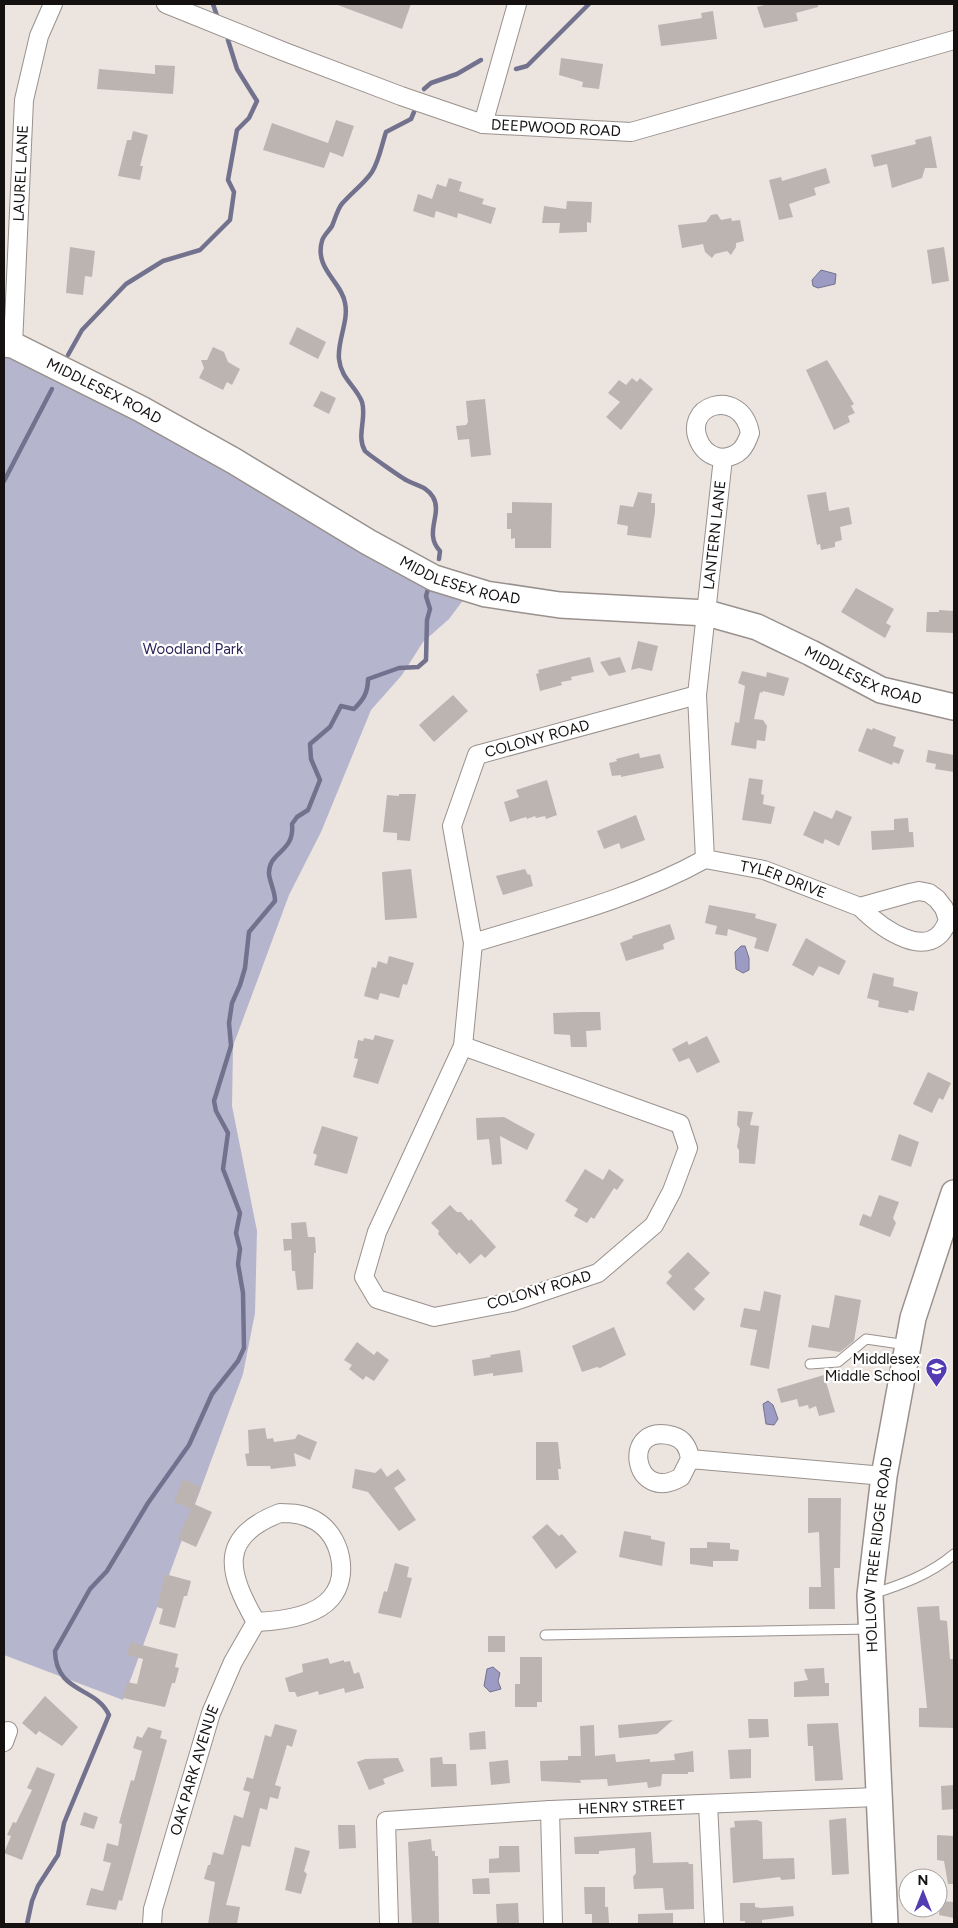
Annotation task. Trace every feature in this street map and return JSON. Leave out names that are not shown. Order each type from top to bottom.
[{"type":"street","name":"LAUREL LANE","points":[[8,344],[24,100],[39,36],[53,4]]},
{"type":"street","name":"DEEPWOOD ROAD","points":[[166,4],[401,96],[483,124],[631,132],[954,40]]},
{"type":"street","points":[[483,124],[517,4]]},
{"type":"street","name":"MIDDLESEX ROAD","points":[[8,344],[150,414],[234,461],[368,542],[434,578],[486,594],[560,605],[708,613],[757,627],[880,690],[954,707]]},
{"type":"street","name":"LANTERN LANE","points":[[708,613],[723,458]]},
{"type":"street","points":[[473,943],[599,905],[673,877],[705,860],[697,695],[708,613]]},
{"type":"street","name":"COLONY ROAD","points":[[463,1046],[680,1124],[688,1148],[672,1191],[654,1225],[598,1273],[512,1302],[434,1316],[378,1299],[364,1277],[378,1232],[463,1046],[473,943],[452,826],[477,755],[697,695]]},
{"type":"street","name":"TYLER DRIVE","points":[[705,860],[764,870],[860,907]]},
{"type":"street","name":"HOLLOW TREE RIDGE ROAD","points":[[884,1924],[877,1797],[870,1595],[884,1476],[907,1345],[913,1318],[954,1193]]},
{"type":"street","points":[[690,1459],[884,1476]]},
{"type":"street","points":[[280,1513],[300,1513],[318,1522],[333,1538],[340,1558],[341,1580],[331,1599],[309,1613],[280,1620],[256,1622],[239,1592],[233,1567],[235,1552],[242,1535],[261,1520],[280,1513]]},
{"type":"street","name":"OAK PARK AVENUE","points":[[152,1924],[153,1909],[211,1713],[233,1662],[256,1622]]},
{"type":"street","name":"HENRY STREET","points":[[389,1924],[386,1821],[550,1810],[877,1797]]},
{"type":"street","points":[[708,1804],[714,1924]]},
{"type":"street","points":[[550,1810],[553,1924]]},
{"type":"lane","points":[[810,1364],[838,1362],[866,1339],[907,1345]]},
{"type":"lane","points":[[870,1595],[904,1584],[943,1564],[954,1554]]},
{"type":"lane","points":[[545,1635],[871,1629]]},
{"type":"green space","name":"Woodland Park","points":[[4,351],[150,410],[464,599],[449,619],[423,642],[402,675],[371,710],[321,832],[289,895],[233,1046],[232,1106],[257,1231],[255,1313],[243,1374],[123,1700],[4,1655]]},
{"type":"water","points":[[821,270],[836,274],[835,284],[818,288],[813,286],[812,280]]},
{"type":"water","points":[[741,946],[745,946],[749,958],[749,970],[743,973],[736,969],[735,952]]},
{"type":"water","points":[[768,1401],[773,1405],[778,1419],[774,1425],[766,1424],[763,1404]]},
{"type":"water","points":[[493,1667],[500,1673],[498,1681],[501,1689],[490,1692],[484,1686],[487,1669]]},
{"type":"building","points":[[335,4],[411,4],[402,29]]},
{"type":"building","points":[[768,4],[818,4],[818,7],[796,13],[798,21],[764,28],[757,7]]},
{"type":"building","points":[[713,11],[717,39],[661,46],[658,25],[702,18],[701,13]]},
{"type":"building","points":[[561,58],[603,64],[599,89],[582,87],[583,82],[559,75]]},
{"type":"building","points":[[155,65],[175,66],[173,94],[97,89],[99,69],[155,74]]},
{"type":"building","points":[[336,120],[354,126],[343,157],[330,152],[324,168],[263,150],[272,123],[328,143]]},
{"type":"building","points":[[133,131],[148,135],[140,166],[143,166],[140,180],[118,176],[127,140],[131,140]]},
{"type":"building","points":[[931,136],[937,168],[925,168],[922,178],[892,188],[887,164],[874,167],[871,155],[916,144],[915,140]]},
{"type":"building","points":[[826,168],[830,183],[814,188],[816,195],[789,204],[793,217],[779,220],[769,180],[781,177],[782,181]]},
{"type":"building","points":[[449,178],[462,182],[459,191],[484,199],[482,204],[496,208],[491,224],[458,213],[457,218],[436,211],[434,218],[413,211],[418,194],[432,199],[437,184],[446,187]]},
{"type":"building","points":[[567,201],[592,202],[591,223],[587,222],[587,232],[559,233],[560,223],[542,223],[544,206],[566,209]]},
{"type":"building","points":[[717,214],[721,220],[731,218],[732,221],[740,220],[744,241],[736,243],[736,247],[731,255],[727,251],[715,254],[712,258],[705,252],[703,244],[682,248],[678,225],[706,222],[711,215]]},
{"type":"building","points":[[70,247],[95,251],[92,277],[85,276],[83,295],[66,293]]},
{"type":"building","points":[[944,247],[949,281],[932,284],[927,250]]},
{"type":"building","points":[[297,327],[326,342],[318,359],[289,344]]},
{"type":"building","points":[[213,347],[224,352],[228,362],[240,369],[232,385],[227,382],[223,390],[199,378],[204,368],[201,360],[207,360]]},
{"type":"building","points":[[827,360],[854,404],[851,406],[855,413],[848,416],[850,422],[834,430],[806,370]]},
{"type":"building","points":[[632,378],[637,382],[640,378],[653,389],[621,430],[606,417],[620,402],[608,393],[619,380],[626,385]]},
{"type":"building","points":[[321,391],[336,398],[329,414],[313,406]]},
{"type":"building","points":[[485,399],[491,455],[471,457],[469,439],[458,440],[456,426],[466,425],[468,422],[466,401]]},
{"type":"building","points":[[638,492],[652,494],[651,503],[655,503],[651,538],[627,535],[628,526],[617,524],[620,505],[633,507]]},
{"type":"building","points":[[826,492],[829,511],[849,507],[852,524],[840,527],[842,540],[835,542],[835,547],[821,550],[820,544],[817,545],[807,495]]},
{"type":"building","points":[[512,502],[552,503],[551,548],[515,548],[515,538],[511,539],[511,529],[507,529],[507,513],[512,513]]},
{"type":"building","points":[[856,588],[894,609],[886,623],[891,626],[885,638],[841,612]]},
{"type":"building","points":[[939,610],[954,611],[954,633],[926,632],[927,612],[939,612]]},
{"type":"building","points":[[638,641],[658,646],[652,671],[639,668],[631,670]]},
{"type":"building","points":[[590,657],[594,672],[571,677],[572,680],[561,682],[562,685],[540,691],[536,674],[539,673],[538,670]]},
{"type":"building","points":[[620,657],[626,672],[609,676],[600,662]]},
{"type":"building","points":[[742,671],[766,677],[767,672],[789,678],[784,696],[760,692],[754,719],[763,720],[767,726],[765,741],[757,740],[756,749],[731,745],[735,722],[739,723],[745,686],[738,683]]},
{"type":"building","points":[[453,695],[468,711],[434,742],[419,725]]},
{"type":"building","points":[[867,728],[872,730],[873,728],[896,737],[893,746],[904,750],[899,764],[893,762],[892,765],[858,751]]},
{"type":"building","points":[[928,750],[954,755],[954,772],[935,769],[936,764],[926,762]]},
{"type":"building","points":[[639,753],[640,758],[660,754],[664,768],[621,777],[621,775],[612,776],[609,763],[617,761],[616,759]]},
{"type":"building","points":[[749,778],[763,780],[761,794],[764,795],[763,804],[775,807],[771,824],[742,820]]},
{"type":"building","points":[[547,780],[557,815],[546,819],[545,816],[536,818],[535,816],[527,819],[526,817],[510,822],[504,802],[519,797],[516,790]]},
{"type":"building","points":[[399,794],[416,794],[410,841],[397,840],[397,833],[383,832],[387,795],[399,796]]},
{"type":"building","points":[[836,810],[852,817],[839,846],[825,839],[823,844],[803,835],[814,811],[832,819]]},
{"type":"building","points":[[636,815],[645,840],[621,849],[619,843],[604,849],[597,831]]},
{"type":"building","points":[[908,818],[909,832],[913,832],[914,847],[872,850],[871,831],[894,830],[894,819]]},
{"type":"building","points":[[411,869],[417,918],[385,920],[382,872]]},
{"type":"building","points":[[525,869],[528,875],[530,874],[533,886],[503,895],[496,876]]},
{"type":"building","points":[[709,905],[756,914],[755,918],[777,924],[768,952],[754,948],[757,938],[728,929],[727,936],[715,934],[717,926],[705,923]]},
{"type":"building","points":[[670,924],[675,939],[663,944],[664,949],[626,961],[620,943],[633,938],[632,936]]},
{"type":"building","points":[[806,938],[846,961],[839,975],[819,966],[813,976],[792,965]]},
{"type":"building","points":[[389,956],[414,963],[407,985],[403,984],[399,998],[380,993],[378,1000],[364,996],[372,967],[376,968],[378,961],[387,964]]},
{"type":"building","points":[[873,973],[894,978],[893,986],[918,992],[914,1011],[909,1010],[908,1013],[878,1007],[879,1001],[867,998]]},
{"type":"building","points":[[600,1012],[601,1030],[586,1031],[587,1047],[571,1047],[570,1035],[554,1034],[553,1013]]},
{"type":"building","points":[[375,1035],[394,1040],[378,1084],[353,1077],[358,1059],[354,1058],[358,1040],[363,1041],[364,1038],[373,1040]]},
{"type":"building","points":[[707,1036],[720,1062],[697,1073],[689,1058],[679,1062],[672,1049],[687,1041],[689,1045]]},
{"type":"building","points":[[928,1072],[951,1083],[943,1100],[939,1098],[932,1113],[913,1104]]},
{"type":"building","points":[[738,1111],[753,1112],[750,1125],[759,1126],[755,1164],[739,1163],[739,1150],[737,1147],[740,1129],[737,1125]]},
{"type":"building","points":[[504,1117],[535,1134],[527,1150],[500,1136],[502,1164],[492,1165],[489,1139],[477,1140],[476,1118]]},
{"type":"building","points":[[322,1126],[358,1137],[347,1174],[314,1165],[317,1155],[313,1153]]},
{"type":"building","points":[[899,1134],[919,1142],[911,1167],[891,1160]]},
{"type":"building","points":[[585,1169],[603,1180],[609,1169],[624,1180],[617,1190],[614,1188],[594,1219],[591,1217],[587,1223],[574,1216],[578,1209],[565,1201]]},
{"type":"building","points":[[879,1195],[899,1202],[893,1218],[896,1223],[890,1237],[859,1225],[863,1214],[871,1217]]},
{"type":"building","points":[[450,1205],[457,1212],[461,1212],[469,1221],[471,1219],[496,1247],[485,1258],[481,1254],[470,1264],[459,1252],[457,1255],[438,1234],[439,1231],[431,1223]]},
{"type":"building","points":[[306,1222],[308,1237],[315,1237],[316,1253],[314,1253],[313,1289],[297,1290],[295,1271],[292,1271],[291,1250],[284,1251],[283,1239],[292,1239],[291,1223]]},
{"type":"building","points":[[688,1252],[710,1273],[694,1289],[705,1299],[694,1311],[666,1283],[672,1276],[668,1272]]},
{"type":"building","points":[[764,1291],[781,1295],[769,1369],[750,1365],[757,1330],[740,1327],[744,1308],[760,1311]]},
{"type":"building","points":[[835,1295],[861,1300],[854,1341],[840,1352],[808,1347],[812,1325],[829,1328]]},
{"type":"building","points":[[614,1327],[626,1355],[600,1368],[597,1367],[582,1372],[572,1346]]},
{"type":"building","points":[[357,1342],[374,1355],[377,1351],[389,1360],[374,1381],[366,1376],[363,1380],[349,1369],[352,1365],[344,1360]]},
{"type":"building","points":[[520,1350],[523,1372],[493,1376],[493,1373],[474,1376],[472,1360]]},
{"type":"building","points":[[824,1375],[835,1412],[819,1416],[816,1406],[809,1409],[808,1405],[799,1407],[797,1399],[781,1403],[777,1389]]},
{"type":"building","points":[[265,1428],[267,1439],[273,1438],[274,1442],[295,1439],[298,1434],[317,1442],[310,1460],[294,1453],[296,1466],[271,1469],[270,1466],[247,1466],[245,1454],[249,1453],[248,1430]]},
{"type":"building","points":[[536,1442],[558,1442],[561,1469],[558,1469],[559,1480],[536,1480]]},
{"type":"building","points":[[381,1468],[387,1477],[398,1469],[406,1480],[394,1488],[416,1520],[399,1531],[368,1492],[352,1488],[355,1469],[375,1473]]},
{"type":"building","points":[[183,1479],[201,1487],[192,1508],[194,1504],[212,1512],[196,1547],[178,1539],[191,1509],[174,1502]]},
{"type":"building","points":[[808,1498],[841,1498],[840,1568],[834,1568],[835,1609],[809,1609],[809,1587],[821,1587],[819,1532],[808,1533]]},
{"type":"building","points":[[547,1524],[559,1536],[562,1534],[577,1552],[556,1569],[532,1537]]},
{"type":"building","points":[[624,1531],[651,1536],[651,1539],[665,1542],[662,1566],[619,1557]]},
{"type":"building","points":[[707,1542],[730,1543],[730,1549],[739,1550],[738,1561],[713,1561],[713,1567],[690,1564],[690,1548],[707,1548]]},
{"type":"building","points":[[395,1563],[409,1567],[407,1577],[412,1578],[401,1618],[378,1613],[384,1591],[387,1592]]},
{"type":"building","points":[[165,1574],[191,1581],[187,1596],[184,1596],[175,1628],[159,1624],[163,1609],[157,1607]]},
{"type":"building","points":[[939,1606],[940,1620],[947,1621],[950,1659],[953,1659],[954,1728],[919,1727],[919,1708],[927,1708],[917,1607]]},
{"type":"building","points":[[488,1636],[505,1636],[505,1652],[488,1652]]},
{"type":"building","points":[[130,1642],[178,1654],[175,1667],[179,1668],[175,1683],[172,1683],[165,1707],[123,1698],[127,1682],[137,1684],[143,1659],[127,1655]]},
{"type":"building","points":[[520,1657],[542,1657],[542,1702],[537,1702],[537,1707],[515,1707],[515,1684],[520,1684]]},
{"type":"building","points":[[328,1658],[330,1664],[344,1660],[344,1662],[350,1661],[354,1674],[359,1672],[364,1688],[345,1693],[344,1688],[319,1695],[318,1691],[297,1697],[295,1692],[289,1692],[285,1678],[303,1672],[302,1664]]},
{"type":"building","points":[[824,1668],[825,1683],[829,1683],[829,1696],[794,1697],[794,1682],[808,1680],[804,1669]]},
{"type":"building","points":[[45,1696],[78,1727],[62,1746],[39,1731],[36,1735],[22,1723]]},
{"type":"building","points":[[748,1719],[768,1719],[769,1737],[749,1738]]},
{"type":"building","points":[[673,1720],[657,1734],[619,1738],[618,1725]]},
{"type":"building","points":[[838,1723],[843,1780],[815,1781],[813,1746],[808,1746],[807,1724]]},
{"type":"building","points":[[275,1724],[297,1730],[292,1747],[287,1745],[275,1785],[281,1787],[278,1799],[270,1797],[267,1810],[260,1808],[250,1847],[242,1845],[226,1905],[240,1907],[237,1924],[208,1924],[215,1882],[204,1879],[208,1865],[210,1865],[213,1852],[223,1855],[234,1815],[243,1818],[250,1792],[243,1790],[247,1777],[253,1779],[265,1735],[271,1737]]},
{"type":"building","points":[[594,1725],[595,1756],[615,1754],[616,1762],[650,1759],[650,1762],[675,1760],[674,1754],[693,1751],[694,1772],[688,1772],[688,1774],[662,1774],[661,1786],[648,1788],[647,1782],[608,1786],[607,1779],[580,1780],[581,1783],[541,1781],[540,1761],[568,1760],[568,1756],[581,1756],[580,1726]]},
{"type":"building","points":[[148,1727],[162,1731],[160,1738],[167,1740],[122,1901],[119,1900],[116,1910],[86,1905],[91,1888],[103,1891],[111,1863],[103,1861],[107,1843],[118,1846],[122,1824],[119,1823],[131,1780],[134,1781],[142,1751],[133,1748],[137,1736],[142,1738]]},
{"type":"building","points":[[485,1731],[486,1749],[470,1750],[469,1733]]},
{"type":"building","points":[[751,1749],[751,1778],[730,1779],[728,1750]]},
{"type":"building","points":[[442,1757],[443,1764],[456,1764],[457,1786],[431,1787],[430,1758]]},
{"type":"building","points":[[398,1758],[404,1771],[383,1779],[385,1784],[369,1790],[357,1762],[365,1759]]},
{"type":"building","points":[[508,1760],[510,1783],[491,1785],[489,1762]]},
{"type":"building","points":[[37,1767],[55,1774],[22,1860],[4,1853],[11,1836],[7,1835],[13,1822],[16,1823],[32,1790],[27,1788]]},
{"type":"building","points":[[954,1785],[954,1809],[942,1810],[941,1786]]},
{"type":"building","points":[[84,1812],[98,1817],[94,1829],[80,1825]]},
{"type":"building","points":[[846,1818],[849,1874],[832,1875],[829,1820]]},
{"type":"building","points":[[757,1820],[762,1822],[763,1859],[794,1858],[795,1879],[781,1880],[780,1877],[733,1883],[730,1828],[735,1827],[734,1821]]},
{"type":"building","points":[[338,1825],[355,1825],[356,1848],[339,1849]]},
{"type":"building","points":[[651,1832],[653,1863],[688,1862],[693,1864],[694,1909],[665,1910],[663,1888],[634,1889],[633,1877],[636,1873],[635,1848],[599,1851],[599,1854],[575,1854],[574,1837]]},
{"type":"building","points":[[937,1835],[954,1836],[954,1884],[948,1884],[948,1868],[945,1868],[944,1861],[937,1860]]},
{"type":"building","points":[[431,1839],[432,1851],[435,1851],[435,1856],[438,1856],[439,1924],[412,1924],[408,1842]]},
{"type":"building","points":[[499,1846],[519,1846],[520,1872],[489,1873],[489,1859],[499,1858]]},
{"type":"building","points":[[295,1847],[310,1851],[304,1871],[307,1874],[301,1894],[285,1890]]},
{"type":"building","points":[[489,1878],[490,1894],[473,1894],[472,1879]]},
{"type":"building","points":[[584,1887],[605,1887],[605,1907],[608,1907],[609,1923],[592,1923],[592,1914],[585,1914]]},
{"type":"building","points":[[948,1902],[954,1902],[954,1918],[948,1917]]},
{"type":"building","points":[[518,1903],[519,1924],[497,1924],[496,1904]]},
{"type":"building","points":[[740,1903],[755,1903],[755,1907],[761,1908],[793,1906],[794,1916],[762,1920],[762,1924],[745,1924],[745,1921],[740,1921]]},
{"type":"building","points":[[673,1913],[673,1924],[638,1924],[638,1914]]},
{"type":"waterway","points":[[213,4],[217,16]]},
{"type":"waterway","points":[[516,69],[527,66],[589,4]]},
{"type":"waterway","points":[[68,355],[82,330],[126,284],[163,261],[200,250],[230,220],[234,192],[228,180],[237,130],[249,118],[257,101],[237,69],[228,40]]},
{"type":"waterway","points":[[424,89],[431,83],[457,74],[481,60]]},
{"type":"waterway","points":[[414,112],[411,119],[386,132],[372,172],[341,205],[332,226],[323,239],[321,251],[325,267],[343,295],[345,303],[346,310],[339,359],[343,372],[362,402],[362,445],[365,451],[372,457],[405,479],[425,488],[433,497],[436,510],[433,537],[440,551],[439,559]]},
{"type":"waterway","points":[[4,481],[52,389]]},
{"type":"waterway","points":[[27,1924],[32,1901],[38,1886],[58,1855],[64,1823],[109,1715],[95,1699],[77,1688],[62,1675],[57,1665],[55,1651],[90,1589],[107,1571],[148,1503],[189,1445],[212,1394],[238,1361],[244,1348],[243,1293],[238,1264],[240,1249],[236,1233],[240,1213],[223,1169],[228,1133],[216,1111],[214,1101],[231,1046],[229,1023],[232,1003],[245,968],[249,932],[275,901],[269,874],[270,866],[290,841],[292,824],[297,817],[308,810],[320,780],[311,759],[310,744],[330,727],[341,706],[354,709],[357,706],[366,692],[368,679],[399,668],[418,667],[426,660],[427,620],[430,609],[426,596],[428,589]]},
{"type":"place","name":"Middlesex Middle School","points":[[936,1387]]}]
